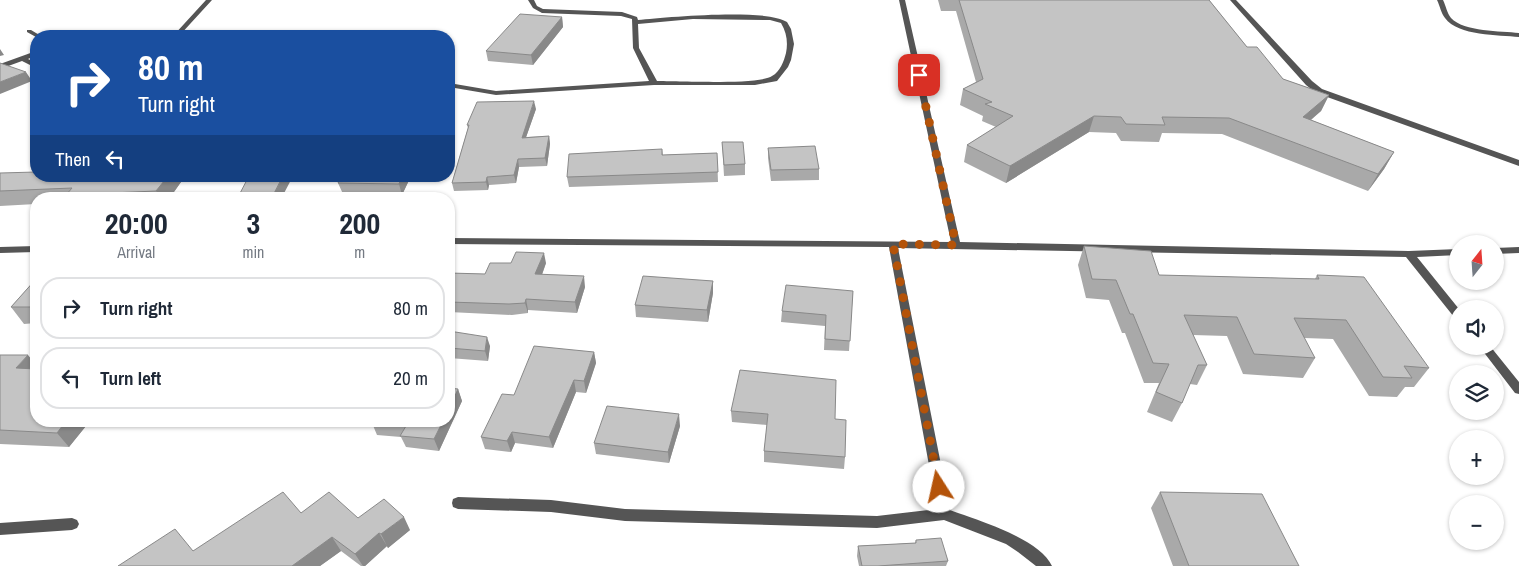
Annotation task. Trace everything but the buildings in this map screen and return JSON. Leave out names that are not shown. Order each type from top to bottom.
[{"type":"street","points":[[182,30],[209,0]]},
{"type":"street","points":[[531,0],[535,7],[542,11],[622,14],[636,18],[634,38],[636,48],[654,83]]},
{"type":"street","points":[[902,0],[956,245]]},
{"type":"street","points":[[1233,0],[1312,87],[1519,163]]},
{"type":"street","points":[[1440,0],[1448,18],[1457,25],[1469,29],[1519,35]]},
{"type":"street","points":[[455,86],[496,93],[654,83],[755,83],[774,79],[789,56],[787,26],[784,22],[770,18],[693,17],[637,22]]},
{"type":"street","points":[[0,67],[30,56]]},
{"type":"street","points":[[23,59],[30,63]]},
{"type":"street","points":[[455,241],[893,244],[1409,254],[1449,252]]},
{"type":"street","points":[[893,244],[944,514]]},
{"type":"street","points":[[0,250],[30,249]]},
{"type":"street","points":[[1504,251],[1519,250]]},
{"type":"street","points":[[1409,254],[1449,303]]},
{"type":"street","points":[[1491,355],[1519,390]]},
{"type":"street","points":[[458,503],[551,506],[625,514],[877,522],[944,514],[1008,538],[1035,555],[1045,566]]},
{"type":"street","points":[[0,528],[72,524]]},
{"type":"route","points":[[919,75],[956,245],[893,244],[939,487]]}]
